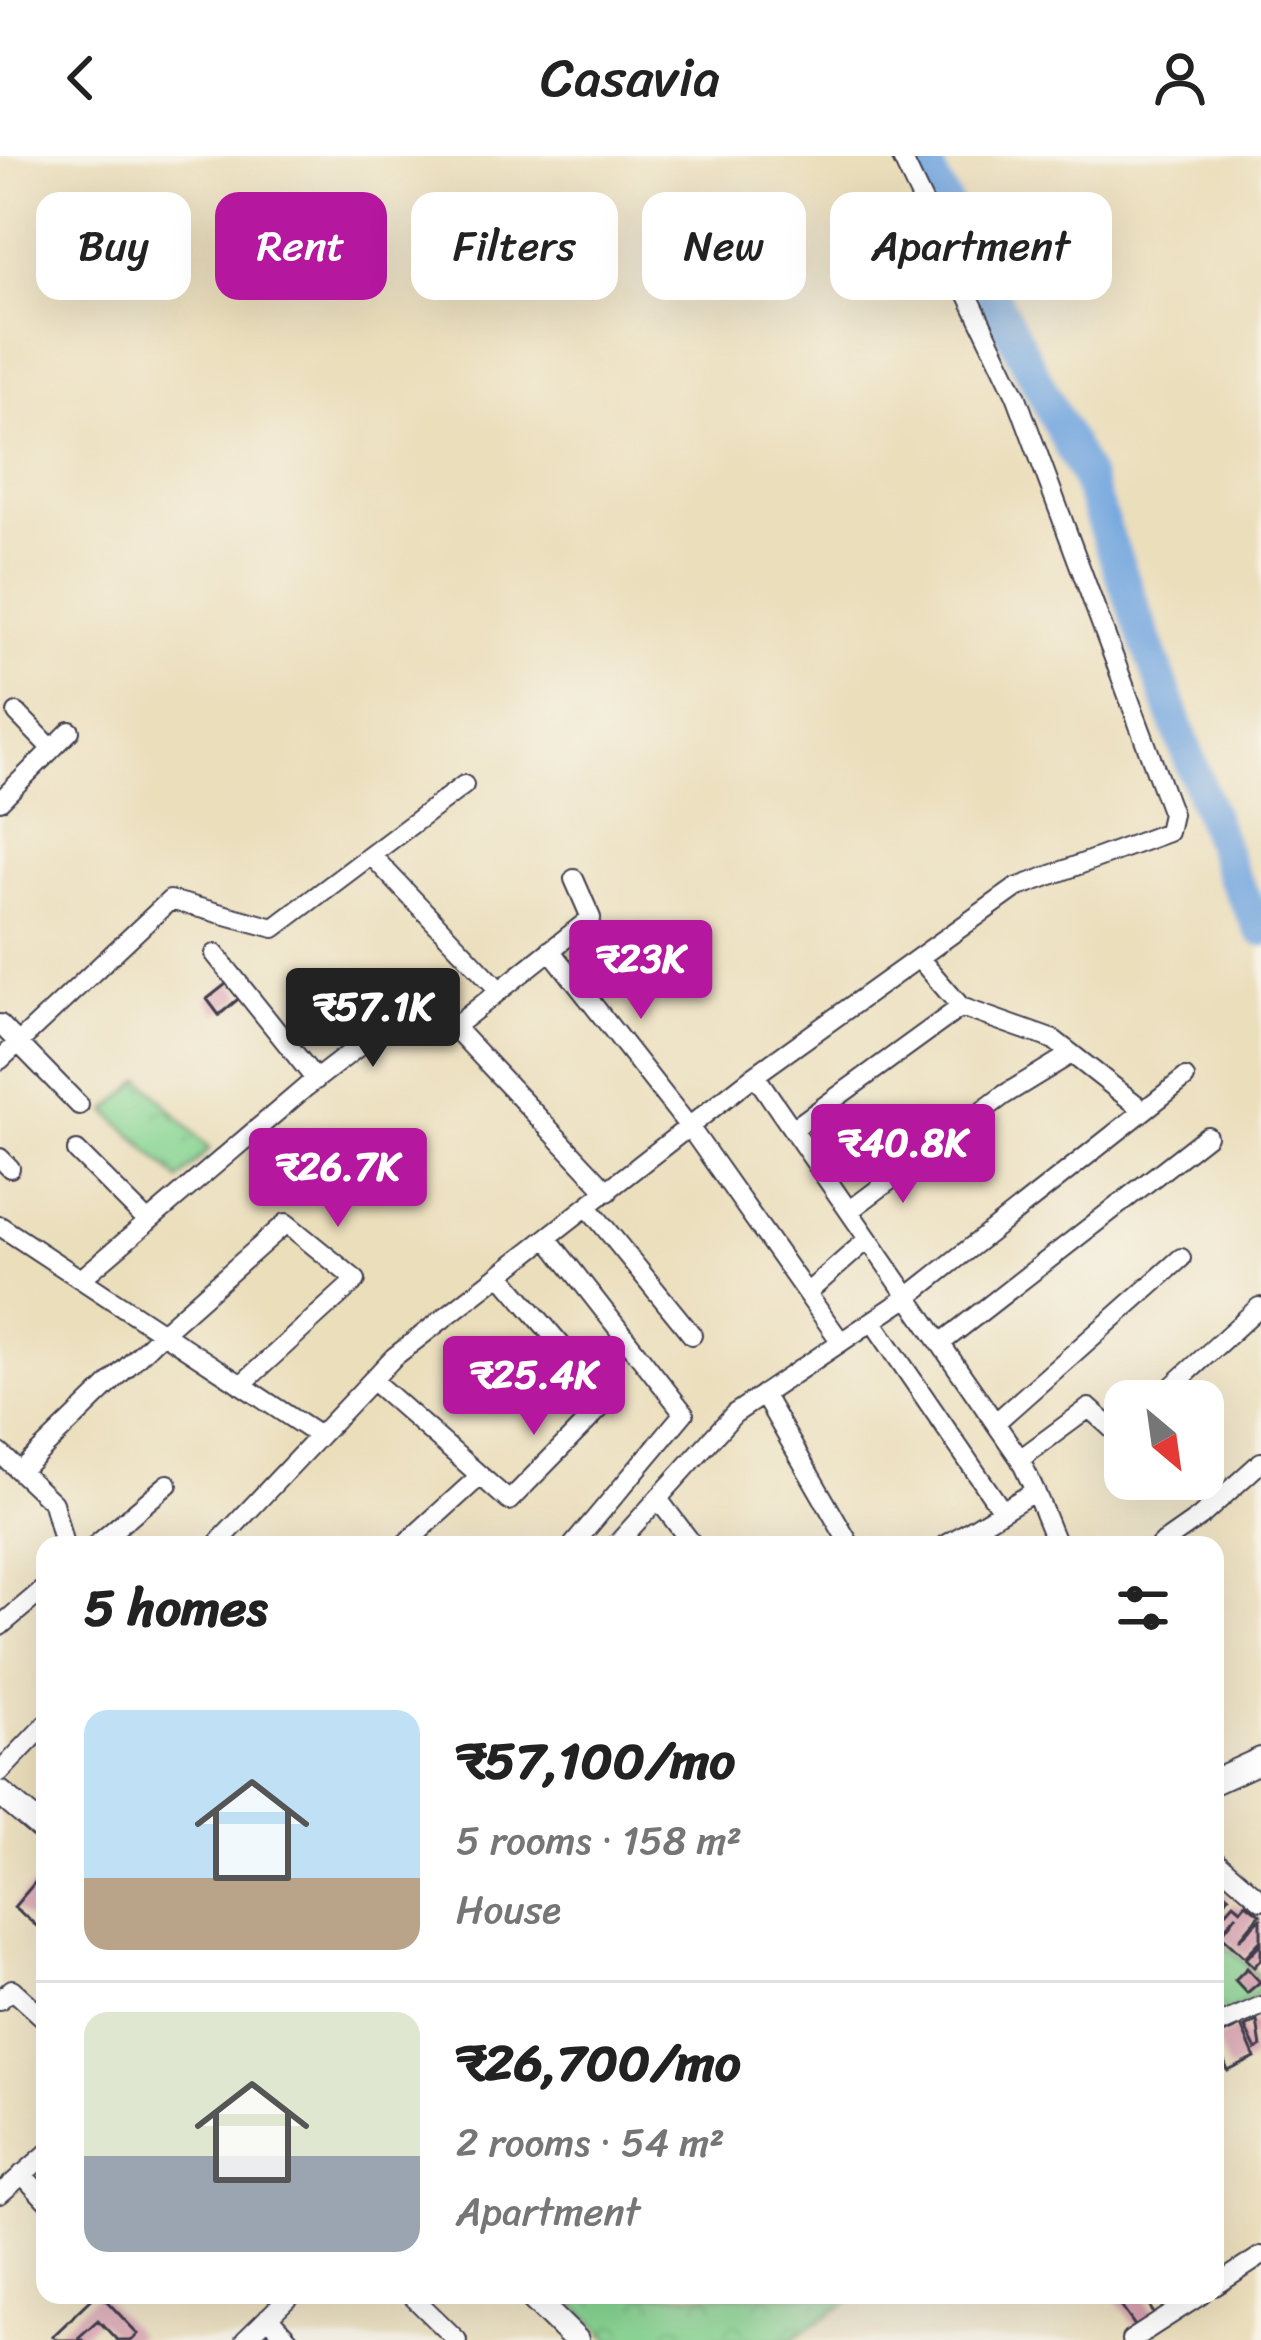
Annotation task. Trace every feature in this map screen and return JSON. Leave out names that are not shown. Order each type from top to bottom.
[{"type":"street","points":[[225,1536],[394,1357],[755,1075],[1016,888],[1168,832],[1172,814],[1016,395],[901,156]]},
{"type":"street","points":[[17,713],[52,748]]},
{"type":"street","points":[[0,801],[70,731]]},
{"type":"street","points":[[0,1060],[170,901],[274,928],[464,785]]},
{"type":"street","points":[[371,855],[500,991]]},
{"type":"street","points":[[454,1028],[591,918],[574,879]]},
{"type":"street","points":[[550,950],[690,1128],[842,1342]]},
{"type":"street","points":[[215,954],[316,1080]]},
{"type":"street","points":[[919,958],[961,1007],[1054,1040],[1142,1109]]},
{"type":"street","points":[[793,1129],[961,1007]]},
{"type":"street","points":[[81,1279],[388,1023],[454,1028],[608,1192]]},
{"type":"street","points":[[0,1024],[80,1105]]},
{"type":"street","points":[[849,1211],[1004,1095],[1071,1054]]},
{"type":"street","points":[[755,1075],[1020,1459],[1054,1536]]},
{"type":"street","points":[[624,1536],[734,1414],[908,1297],[1185,1078]]},
{"type":"street","points":[[940,1343],[1207,1136]]},
{"type":"street","points":[[77,1151],[148,1222]]},
{"type":"street","points":[[588,1207],[692,1335]]},
{"type":"street","points":[[20,1472],[162,1333],[286,1223],[356,1280],[241,1384]]},
{"type":"street","points":[[0,1226],[319,1436]]},
{"type":"street","points":[[548,1238],[684,1413],[581,1536]]},
{"type":"street","points":[[807,1293],[868,1239]]},
{"type":"street","points":[[995,1423],[1181,1258]]},
{"type":"street","points":[[372,1380],[509,1501],[608,1400],[501,1275]]},
{"type":"street","points":[[1179,1380],[1259,1307]]},
{"type":"street","points":[[873,1322],[1001,1510]]},
{"type":"street","points":[[763,1394],[845,1536]]},
{"type":"street","points":[[1020,1459],[1089,1408],[1104,1422]]},
{"type":"street","points":[[0,1453],[53,1503],[62,1536]]},
{"type":"street","points":[[1172,1536],[1261,1462]]},
{"type":"street","points":[[414,1536],[480,1476]]},
{"type":"street","points":[[107,1536],[168,1484]]},
{"type":"street","points":[[960,1536],[1035,1491]]},
{"type":"street","points":[[658,1498],[687,1536]]},
{"type":"street","points":[[0,1626],[36,1596]]},
{"type":"street","points":[[0,1772],[36,1734]]},
{"type":"street","points":[[1224,1777],[1261,1760]]},
{"type":"street","points":[[0,1792],[36,1823]]},
{"type":"street","points":[[1224,1868],[1261,1900]]},
{"type":"street","points":[[0,2000],[12,1990],[36,2011]]},
{"type":"street","points":[[1224,2022],[1261,2006]]},
{"type":"street","points":[[0,2194],[36,2162]]},
{"type":"street","points":[[22,2174],[36,2189]]},
{"type":"street","points":[[1224,2280],[1261,2256]]},
{"type":"street","points":[[245,2340],[282,2304]]},
{"type":"street","points":[[418,2304],[457,2340]]},
{"type":"street","points":[[539,2304],[575,2340]]},
{"type":"street","points":[[1130,2340],[1187,2304]]},
{"type":"street","points":[[268,2318],[289,2340]]},
{"type":"green space","points":[[142,1079],[209,1149],[179,1180],[107,1111]]},
{"type":"green space","points":[[1224,1944],[1261,1977],[1261,1993],[1224,2012]]},
{"type":"green space","points":[[574,2304],[845,2304],[790,2340],[611,2340]]},
{"type":"building","points":[[231,980],[243,995],[219,1015],[207,999]]},
{"type":"building","points":[[36,1881],[36,1925],[14,1907]]},
{"type":"building","points":[[1234,1903],[1241,1909],[1246,1903],[1260,1914],[1239,1940],[1261,1918],[1261,1940],[1245,1957],[1224,1938],[1237,1914],[1224,1929],[1224,1909]]},
{"type":"building","points":[[1261,1943],[1261,1959],[1254,1967],[1246,1959]]},
{"type":"building","points":[[1247,1968],[1260,1982],[1247,1993],[1235,1980]]},
{"type":"building","points":[[1257,2021],[1261,2047],[1256,2050],[1245,2027]]},
{"type":"building","points":[[1241,2026],[1255,2058],[1228,2071],[1224,2034]]},
{"type":"building","points":[[87,2304],[110,2304],[138,2334],[132,2340],[117,2340],[98,2320],[79,2337],[82,2340],[53,2336]]},
{"type":"building","points":[[1119,2304],[1149,2304],[1156,2318],[1138,2330]]},
{"type":"waterway","points":[[921,156],[1085,475],[1232,875],[1261,930]]}]
